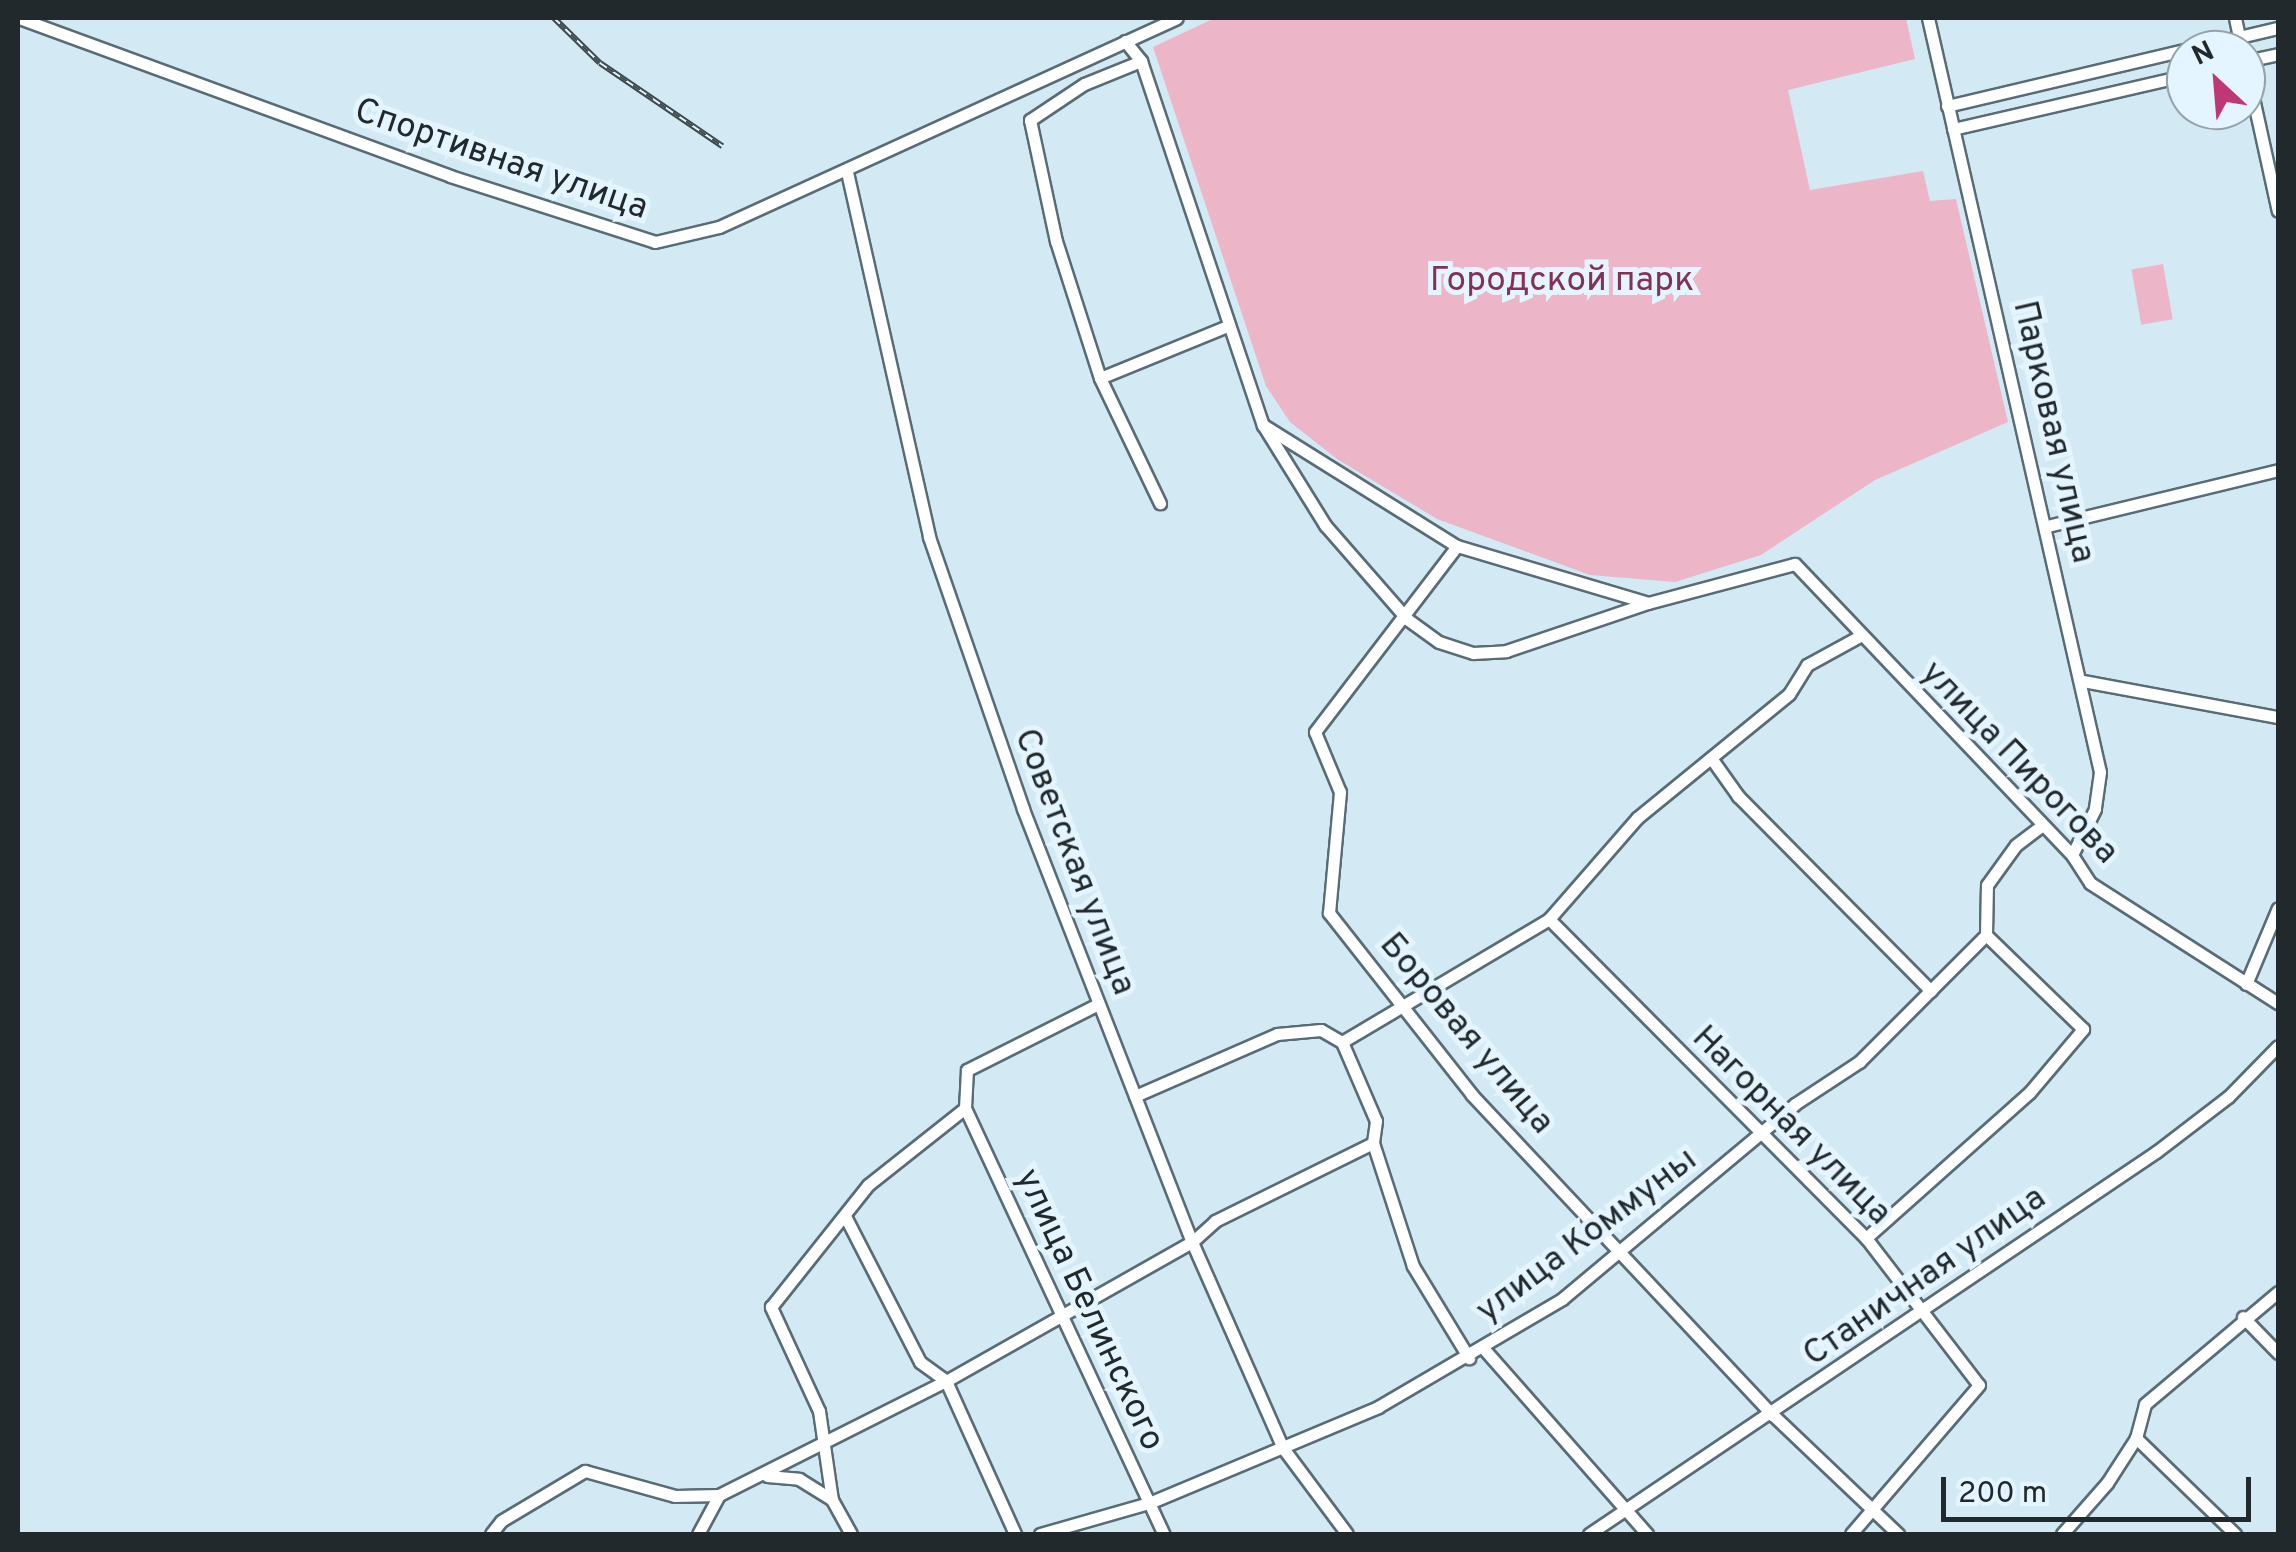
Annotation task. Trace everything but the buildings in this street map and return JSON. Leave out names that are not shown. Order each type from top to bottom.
[{"type":"street","name":"Спортивная улица","points":[[19,18],[628,238],[654,242],[720,227],[848,172],[1177,18]]},
{"type":"street","name":"Парковая улица","points":[[1928,18],[2083,681],[2101,782],[2072,855]]},
{"type":"street","points":[[1125,41],[1141,61],[1226,328],[1263,425],[1325,524],[1407,619],[1439,642],[1473,652],[1506,651],[1648,603]]},
{"type":"street","points":[[1947,106],[2166,54]]},
{"type":"street","points":[[1141,61],[1084,84],[1030,120],[1056,242],[1100,378],[1160,504]]},
{"type":"street","points":[[1953,129],[2166,80]]},
{"type":"street","points":[[2260,130],[2278,212]]},
{"type":"street","name":"Советская улица","points":[[848,172],[929,537],[1098,1004],[1192,1242],[1283,1448],[1348,1534]]},
{"type":"street","points":[[1100,378],[1226,328]]},
{"type":"street","points":[[1263,425],[1457,546],[1648,603]]},
{"type":"street","points":[[2047,526],[2278,470]]},
{"type":"street","name":"Боровая улица","points":[[1457,546],[1407,619],[1315,732],[1340,792],[1329,913],[1472,1095],[1624,1252],[1773,1416],[1870,1512],[1898,1534]]},
{"type":"street","name":"улица Пирогова","points":[[1648,603],[1795,564],[2040,826],[2072,855],[2090,883],[2278,1004]]},
{"type":"street","points":[[1342,1042],[1548,919],[1637,818],[1789,694],[1806,666],[1860,636]]},
{"type":"street","points":[[2083,681],[2278,717]]},
{"type":"street","points":[[1712,758],[1738,796],[1931,991]]},
{"type":"street","points":[[1866,1238],[2029,1093],[2082,1029],[1986,935],[1987,885],[2016,845],[2040,826]]},
{"type":"street","points":[[2246,984],[2278,908]]},
{"type":"street","name":"Нагорная улица","points":[[1548,919],[1866,1238],[1979,1384],[1870,1512]]},
{"type":"street","name":"улица Коммуны","points":[[1040,1534],[1149,1503],[1283,1448],[1378,1407],[1484,1349],[1624,1252],[1795,1104],[1859,1062],[1986,935]]},
{"type":"street","points":[[852,1534],[832,1500],[819,1412],[771,1307],[868,1186],[965,1108],[966,1070],[1098,1004]]},
{"type":"street","points":[[1135,1096],[1277,1034],[1321,1030],[1342,1042],[1376,1121],[1373,1143],[1413,1266],[1468,1358]]},
{"type":"street","name":"Станичная улица","points":[[1589,1534],[1773,1416],[2194,1124],[2278,1046]]},
{"type":"street","name":"улица Белинского","points":[[965,1108],[1164,1534]]},
{"type":"street","points":[[492,1534],[501,1521],[585,1471],[675,1496],[719,1495],[767,1476],[821,1440],[946,1381],[1062,1318],[1192,1242],[1214,1221],[1373,1143]]},
{"type":"street","points":[[846,1218],[920,1362],[946,1381],[1015,1534]]},
{"type":"street","points":[[2062,1534],[2108,1483],[2136,1438],[2146,1404],[2278,1292]]},
{"type":"street","points":[[2243,1318],[2278,1353]]},
{"type":"street","points":[[1484,1349],[1646,1534]]},
{"type":"street","points":[[2136,1438],[2236,1534]]},
{"type":"street","points":[[767,1476],[800,1479],[832,1500]]},
{"type":"street","points":[[698,1534],[719,1495]]},
{"type":"street","points":[[1851,1534],[1870,1512]]},
{"type":"green space","name":"Городской парк","points":[[1215,18],[1906,18],[1915,59],[1788,90],[1810,190],[1923,171],[1930,201],[1956,199],[2008,422],[1875,480],[1761,555],[1675,582],[1590,575],[1437,519],[1337,459],[1290,422],[1266,386],[1153,47]]},
{"type":"green space","points":[[2163,264],[2173,319],[2141,325],[2131,270]]},
{"type":"railway","points":[[554,18],[600,63],[722,146]]}]
